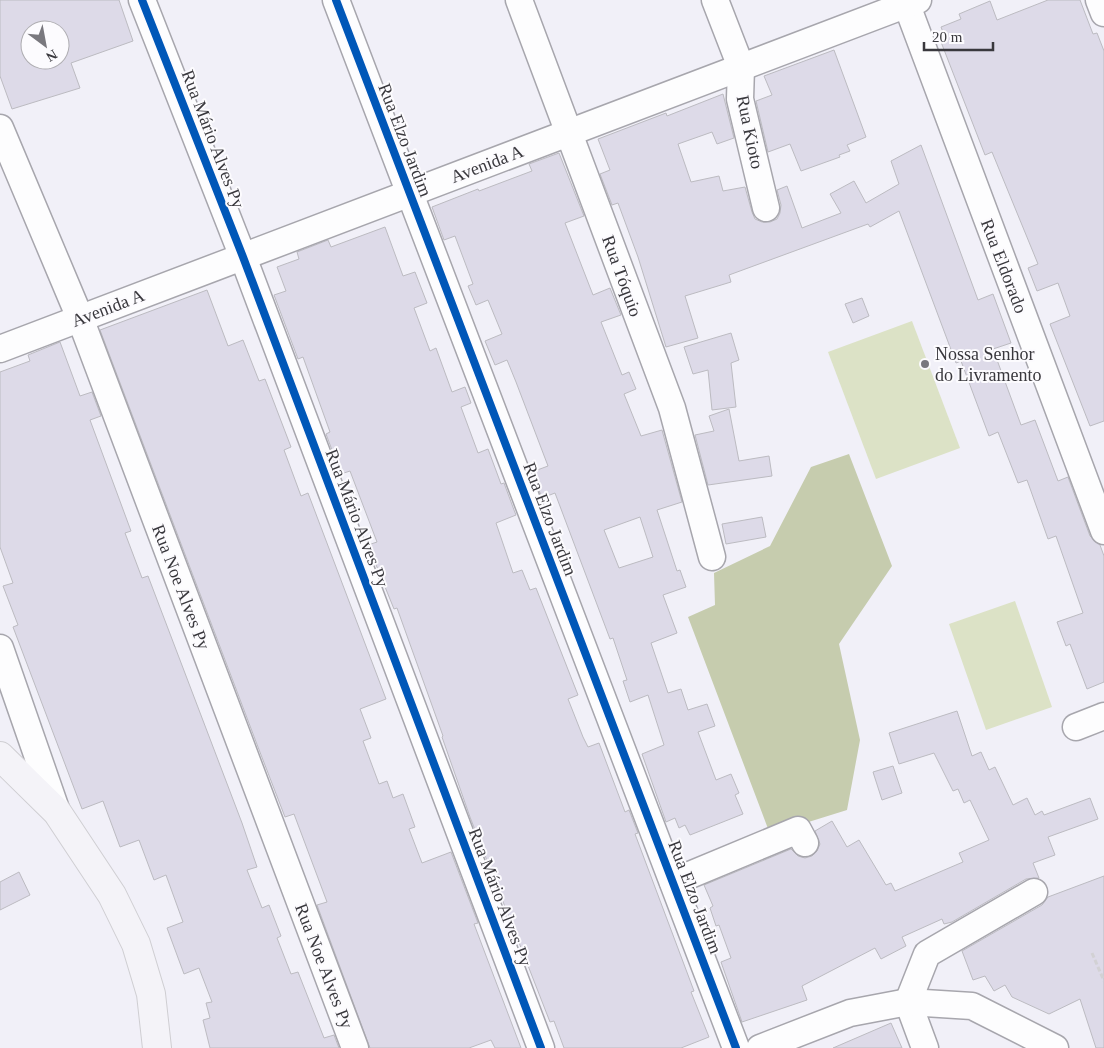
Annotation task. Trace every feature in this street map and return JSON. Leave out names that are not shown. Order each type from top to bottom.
[{"type":"main road","points":[[0,756],[57,812],[112,895],[136,944],[151,994],[158,1048]]},
{"type":"street","name":"Rua Mário Alves Py","points":[[142,0],[243,257],[541,1048]]},
{"type":"street","name":"Rua Elzo Jardim","points":[[336,0],[736,1048]]},
{"type":"street","name":"Rua Tóquio","points":[[519,0],[672,408],[712,557]]},
{"type":"street","name":"Rua Kioto","points":[[715,0],[742,67],[740,99],[766,208]]},
{"type":"street","points":[[1099,0],[1104,13]]},
{"type":"street","name":"Avenida A","points":[[0,349],[742,67],[910,1]]},
{"type":"street","name":"Rua Eldorado","points":[[910,1],[1104,531]]},
{"type":"street","name":"Rua Noe Alves Py","points":[[0,128],[80,318],[356,1048]]},
{"type":"street","points":[[0,648],[57,812]]},
{"type":"street","points":[[1076,727],[1104,716]]},
{"type":"street","points":[[673,882],[798,830],[805,843]]},
{"type":"street","points":[[925,1048],[908,1002],[927,954],[1034,892]]},
{"type":"street","points":[[760,1048],[850,1013],[908,1002],[972,1006],[1055,1048]]},
{"type":"path","points":[[1092,953],[1104,981]]},
{"type":"green space","points":[[912,321],[960,448],[876,479],[828,352]]},
{"type":"green space","points":[[849,454],[892,566],[839,644],[860,740],[847,810],[770,834],[688,617],[715,605],[714,573],[770,546],[811,467]]},
{"type":"green space","points":[[1015,601],[1052,707],[986,730],[949,624]]},
{"type":"building","points":[[0,0],[119,0],[133,41],[71,63],[80,88],[12,109],[0,76]]},
{"type":"building","points":[[1048,0],[1080,0],[1093,34],[1097,33],[1104,51],[1104,421],[1090,426],[1050,324],[1070,316],[1058,283],[1037,291],[1028,268],[1038,264],[992,152],[985,155],[941,42],[946,40],[941,27],[961,19],[959,14],[990,1],[997,20]]},
{"type":"building","points":[[834,50],[866,137],[847,145],[850,151],[839,155],[840,157],[801,171],[790,144],[768,152],[756,101],[772,95],[764,76]]},
{"type":"building","points":[[723,94],[734,138],[717,144],[712,132],[678,144],[691,182],[719,176],[723,191],[745,187],[755,219],[762,222],[770,222],[777,219],[781,205],[777,190],[787,186],[802,228],[841,213],[830,194],[854,181],[866,203],[899,184],[891,161],[921,145],[978,300],[993,294],[1011,343],[993,349],[1021,425],[1035,420],[1058,481],[1068,477],[1090,536],[1100,545],[1104,556],[1104,682],[1087,689],[1070,644],[1066,646],[1057,622],[1083,613],[1056,536],[1048,539],[1027,480],[1018,483],[998,432],[989,436],[961,361],[956,363],[899,211],[870,227],[868,224],[729,275],[731,282],[685,296],[698,338],[666,347],[638,257],[618,203],[612,205],[600,174],[610,170],[598,139],[666,113],[667,116]]},
{"type":"building","points":[[559,153],[584,216],[565,223],[593,295],[610,288],[621,315],[601,322],[622,375],[629,372],[636,389],[624,394],[641,436],[662,430],[682,502],[657,510],[677,571],[680,570],[686,587],[663,595],[677,633],[651,643],[668,693],[681,689],[688,710],[707,704],[715,726],[698,732],[716,780],[731,774],[739,793],[735,795],[743,814],[690,835],[685,825],[679,828],[675,818],[666,822],[642,754],[664,745],[648,695],[630,702],[623,681],[627,680],[613,638],[610,639],[555,493],[542,498],[532,472],[548,466],[516,382],[507,360],[495,365],[485,341],[502,334],[488,300],[476,305],[468,286],[473,284],[455,236],[444,240],[432,207],[532,171],[529,164]],"holes":[[[640,517],[653,557],[619,568],[604,530]]]},
{"type":"building","points":[[385,227],[403,276],[415,272],[427,303],[414,308],[430,351],[436,348],[452,392],[465,387],[471,403],[461,407],[478,453],[488,449],[501,484],[504,483],[516,515],[496,523],[513,573],[522,570],[530,590],[536,588],[578,695],[568,699],[583,737],[588,747],[599,743],[625,812],[629,810],[638,833],[635,834],[694,991],[691,992],[709,1037],[681,1048],[564,1048],[554,1021],[550,1022],[470,817],[397,608],[394,609],[368,545],[377,542],[350,471],[341,474],[326,434],[330,432],[303,357],[298,359],[274,295],[286,291],[277,267],[299,259],[297,252],[328,240],[331,247]]},
{"type":"building","points":[[207,290],[228,346],[243,340],[259,381],[265,379],[291,447],[284,450],[301,496],[308,493],[386,699],[360,709],[371,738],[363,741],[379,784],[387,781],[393,798],[403,794],[415,827],[409,829],[422,863],[451,852],[478,923],[474,924],[521,1048],[495,1048],[491,1040],[469,1048],[370,1048],[317,905],[327,902],[294,814],[285,817],[100,330]]},
{"type":"building","points":[[862,298],[869,316],[853,323],[845,304]]},
{"type":"building","points":[[731,333],[739,360],[731,363],[736,407],[712,410],[708,370],[693,374],[684,347]]},
{"type":"building","points":[[60,342],[80,396],[92,392],[101,416],[90,420],[131,531],[125,533],[142,578],[148,576],[242,823],[257,867],[247,870],[262,908],[269,905],[281,936],[277,938],[291,974],[298,972],[324,1038],[334,1035],[339,1048],[210,1048],[203,1020],[210,1018],[206,1003],[212,1002],[199,968],[184,974],[167,928],[183,922],[166,875],[154,880],[139,840],[120,847],[103,801],[82,809],[13,627],[18,625],[3,586],[13,583],[0,547],[0,372],[30,361],[28,355]]},
{"type":"building","points":[[729,409],[739,461],[769,456],[772,476],[708,485],[695,435],[714,431],[709,416]]},
{"type":"building","points":[[762,517],[766,537],[726,544],[722,524]]},
{"type":"building","points":[[957,711],[972,756],[981,752],[989,770],[995,767],[1013,805],[1027,798],[1035,815],[1042,811],[1044,815],[1090,798],[1098,819],[1048,837],[1055,855],[1033,863],[1039,878],[1026,879],[952,922],[944,924],[942,919],[902,937],[906,946],[881,959],[875,948],[802,986],[807,1000],[742,1022],[721,962],[731,958],[719,925],[716,926],[710,908],[713,906],[704,885],[791,849],[798,856],[805,858],[812,856],[820,844],[815,831],[832,821],[847,847],[859,840],[886,885],[891,883],[895,891],[963,862],[959,853],[989,840],[970,800],[964,803],[958,789],[953,791],[934,753],[899,764],[889,733]]},
{"type":"building","points":[[893,766],[902,793],[882,800],[873,772]]},
{"type":"building","points":[[19,872],[30,895],[0,910],[0,882]]},
{"type":"building","points":[[1104,876],[1104,1048],[1096,1048],[1080,999],[1049,1014],[1012,997],[1005,985],[994,991],[985,976],[973,980],[962,951],[1042,905],[1048,897]]},
{"type":"building","points":[[891,1023],[902,1048],[833,1048]]},
{"type":"cycle path","points":[[142,0],[243,257],[541,1048]]},
{"type":"cycle path","points":[[336,0],[736,1048]]},
{"type":"place","name":"Nossa Senhor do Livramento","points":[[925,364]]}]
